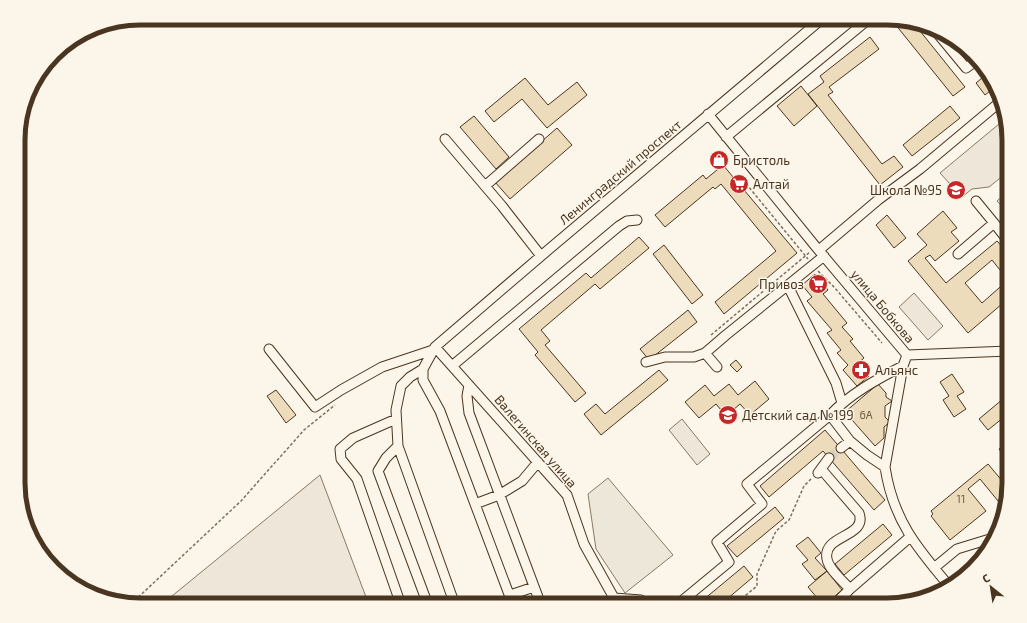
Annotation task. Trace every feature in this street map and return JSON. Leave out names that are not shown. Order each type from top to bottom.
[{"type":"street","name":"Ленинградский проспект","points":[[434,349],[541,256],[814,25]]},
{"type":"street","points":[[726,137],[862,25]]},
{"type":"street","points":[[942,39],[966,68],[972,64]]},
{"type":"street","points":[[646,362],[665,357],[694,357],[705,354],[737,326],[788,286],[820,251],[878,200],[920,169],[997,105]]},
{"type":"street","name":"улица Бобкова","points":[[708,114],[907,355],[903,366],[885,467],[890,495],[910,537],[946,582]]},
{"type":"street","points":[[445,139],[541,256]]},
{"type":"street","points":[[485,186],[539,139]]},
{"type":"street","points":[[976,201],[1002,234]]},
{"type":"street","points":[[452,366],[619,226],[627,221],[637,220]]},
{"type":"street","points":[[958,254],[994,224]]},
{"type":"street","points":[[788,286],[836,382],[842,403]]},
{"type":"street","points":[[269,349],[315,407],[382,367],[434,349]]},
{"type":"street","points":[[434,349],[423,369],[423,380],[440,410],[511,598]]},
{"type":"street","name":"Валегинская улица","points":[[434,349],[452,366],[567,495],[584,544],[610,598]]},
{"type":"street","points":[[907,355],[1002,351]]},
{"type":"street","points":[[705,354],[717,367]]},
{"type":"street","points":[[685,598],[729,562],[717,542],[762,504],[747,484],[830,415],[842,403],[885,375],[903,366]]},
{"type":"street","points":[[423,369],[410,377],[401,386],[396,410],[398,446],[452,598]]},
{"type":"street","points":[[469,385],[467,396],[468,413],[539,598]]},
{"type":"street","points":[[830,415],[850,441],[885,467]]},
{"type":"street","points":[[396,419],[353,438],[340,449],[341,458],[357,478],[399,598]]},
{"type":"street","points":[[841,448],[850,441]]},
{"type":"street","points":[[398,446],[386,458],[378,471],[425,598]]},
{"type":"street","points":[[829,458],[819,472],[859,513],[861,519],[859,525],[854,530],[833,543],[827,550],[827,560],[832,569],[850,589]]},
{"type":"street","points":[[475,504],[499,495],[522,481],[538,462]]},
{"type":"street","points":[[841,598],[910,537]]},
{"type":"street","points":[[934,568],[957,549],[988,540]]},
{"type":"street","points":[[510,595],[534,587]]},
{"type":"path","points":[[711,335],[820,251]]},
{"type":"path","points":[[138,598],[241,501],[304,430],[335,405]]},
{"type":"path","points":[[742,598],[757,586],[757,574],[776,531],[789,520],[804,486],[819,472]]},
{"type":"shaded area","points":[[1001,123],[1002,177],[989,187],[972,189],[962,197],[940,173]]},
{"type":"shaded area","points":[[1002,196],[1002,206],[997,201]]},
{"type":"shaded area","points":[[914,293],[943,326],[928,340],[899,307]]},
{"type":"shaded area","points":[[682,419],[710,454],[697,465],[669,430]]},
{"type":"shaded area","points":[[320,475],[366,598],[170,598]]},
{"type":"shaded area","points":[[608,478],[673,555],[625,593],[596,549],[588,494]]},
{"type":"building","points":[[896,26],[919,30],[965,87],[953,96]]},
{"type":"building","points":[[870,37],[879,49],[829,87],[833,92],[828,95],[882,164],[894,156],[903,167],[880,185],[808,94],[824,82],[820,76]]},
{"type":"building","points":[[983,77],[991,90],[985,95],[976,83]]},
{"type":"building","points":[[525,78],[548,105],[577,82],[587,95],[547,128],[522,99],[494,122],[485,111]]},
{"type":"building","points":[[801,86],[817,106],[794,126],[777,106]]},
{"type":"building","points":[[950,106],[960,118],[912,156],[903,145]]},
{"type":"building","points":[[474,116],[509,157],[496,169],[460,127]]},
{"type":"building","points":[[557,128],[572,145],[510,199],[495,182]]},
{"type":"building","points":[[723,165],[797,253],[724,314],[715,302],[776,251],[721,184],[715,189],[713,187],[665,227],[655,215],[703,175],[706,179]]},
{"type":"building","points":[[943,211],[957,228],[951,232],[959,241],[935,261],[930,255],[925,258],[946,283],[997,241],[1002,246],[1002,272],[992,260],[965,283],[982,303],[1002,285],[1002,304],[968,333],[908,261],[927,245],[917,234]]},
{"type":"building","points":[[887,215],[906,238],[894,248],[876,225]]},
{"type":"building","points":[[639,237],[649,248],[600,289],[595,284],[541,330],[550,341],[545,345],[586,393],[575,402],[535,355],[538,352],[519,329],[586,273],[591,278]]},
{"type":"building","points":[[664,245],[703,295],[692,304],[653,254]]},
{"type":"building","points":[[815,274],[828,290],[823,294],[847,323],[842,327],[853,339],[850,341],[864,358],[858,363],[869,376],[857,386],[843,370],[848,365],[837,353],[841,350],[827,333],[832,330],[807,301],[812,297],[802,285]]},
{"type":"building","points":[[688,310],[697,322],[649,360],[640,349]]},
{"type":"building","points":[[736,360],[742,367],[737,372],[730,365]]},
{"type":"building","points":[[659,370],[668,380],[601,435],[584,414],[596,404],[605,414]]},
{"type":"building","points":[[952,374],[964,392],[957,396],[966,409],[954,417],[943,400],[949,396],[940,382]]},
{"type":"building","points":[[755,381],[769,399],[750,415],[740,404],[726,416],[716,404],[699,418],[685,402],[705,385],[714,396],[729,384],[738,395]]},
{"type":"building","points":[[878,384],[886,393],[886,397],[892,401],[885,406],[885,417],[890,422],[884,427],[884,438],[875,446],[845,412]]},
{"type":"building","points":[[276,390],[296,415],[286,423],[267,396]]},
{"type":"building","points":[[1002,400],[1002,419],[988,430],[979,419]]},
{"type":"building","points":[[825,430],[885,500],[874,510],[823,451],[769,497],[760,486]]},
{"type":"building","points":[[988,464],[1002,481],[1000,504],[980,479],[968,489],[986,511],[950,540],[931,516],[933,514],[931,511]]},
{"type":"building","points":[[775,507],[784,518],[737,557],[727,546]]},
{"type":"building","points":[[883,524],[892,535],[844,575],[835,564]]},
{"type":"building","points":[[808,537],[821,553],[815,558],[827,571],[815,580],[802,564],[808,560],[796,546]]},
{"type":"building","points":[[744,566],[753,577],[728,598],[705,598]]},
{"type":"building","points":[[827,571],[842,590],[833,598],[817,598],[808,587]]},
{"type":"tunnel","points":[[829,458],[841,448]]},
{"type":"place","name":"Бристоль","points":[[719,160]]},
{"type":"place","name":"Алтай","points":[[739,184]]},
{"type":"place","name":"Школа №95","points":[[956,190]]},
{"type":"place","name":"Привоз","points":[[818,284]]},
{"type":"place","name":"Альянс","points":[[861,370]]},
{"type":"place","name":"Детский сад №199","points":[[728,415]]}]
